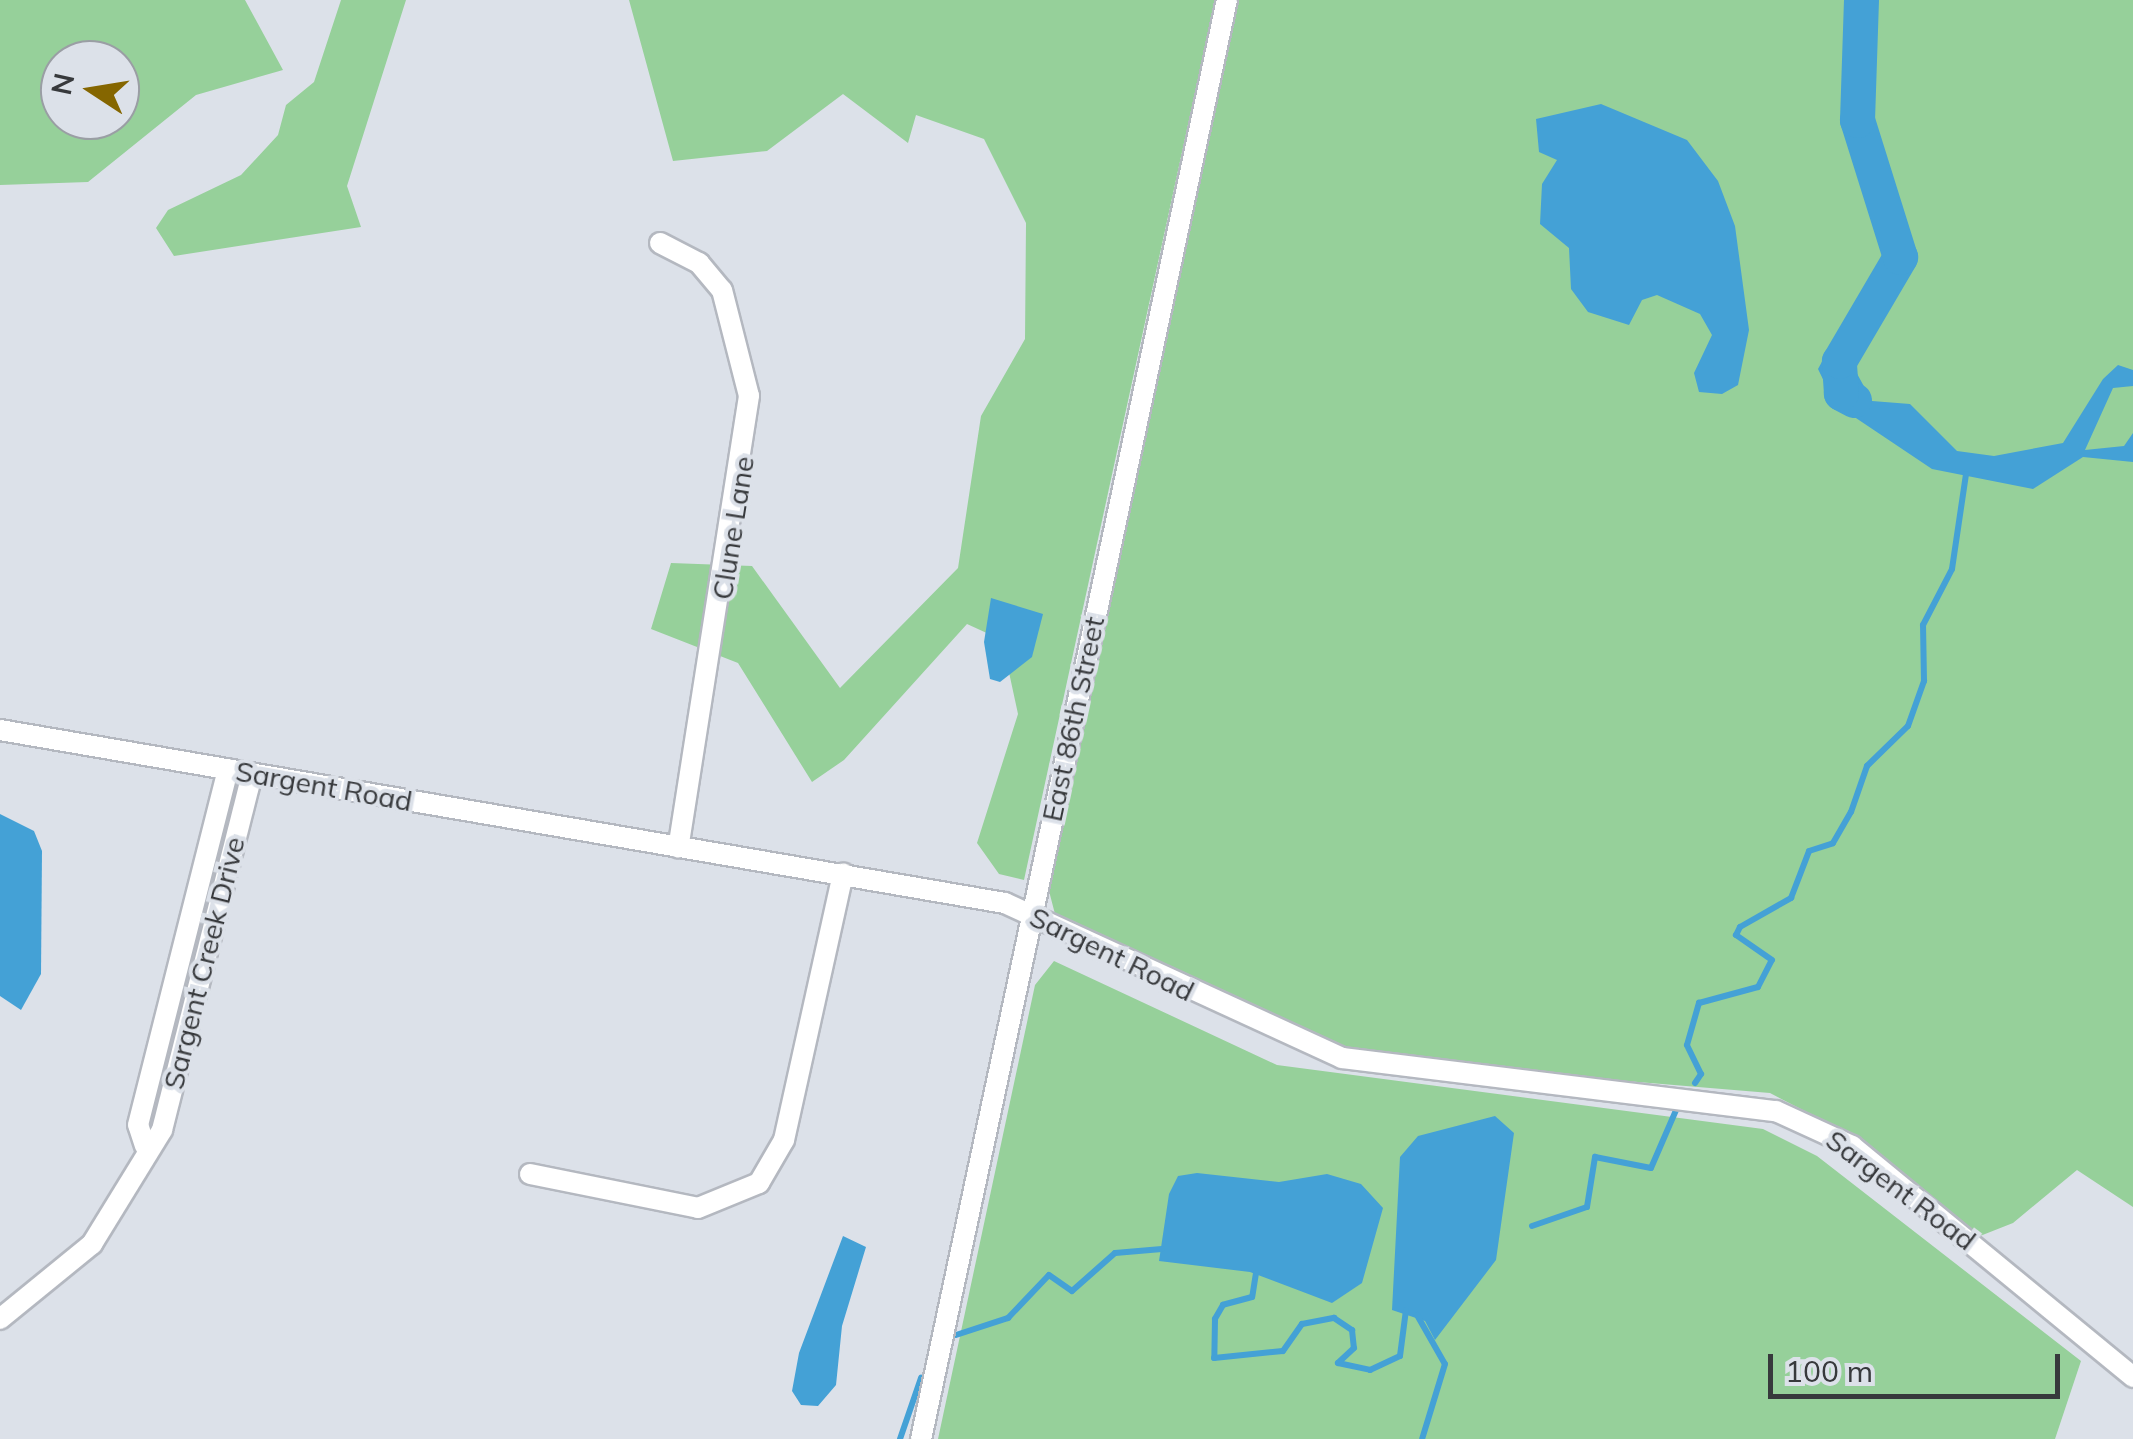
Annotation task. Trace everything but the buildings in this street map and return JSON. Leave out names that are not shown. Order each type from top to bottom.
[{"type":"street","name":"East 86th Street","points":[[922,1439],[1227,0]]},
{"type":"street","name":"Clune Lane","points":[[660,243],[700,263],[722,290],[749,396],[678,847]]},
{"type":"street","name":"Sargent Road","points":[[0,730],[1005,903],[1342,1058],[1712,1096],[1811,1124],[1852,1146],[2133,1378]]},
{"type":"street","name":"Sargent Creek Drive","points":[[144,1146],[138,1124],[228,770]]},
{"type":"street","name":"Sargent Creek Drive","points":[[3,1310],[92,1244],[144,1146],[162,1130],[252,774]]},
{"type":"street","points":[[530,1174],[698,1208],[759,1183],[784,1140],[843,873]]},
{"type":"green space","points":[[0,0],[245,0],[283,70],[196,95],[88,182],[0,185]]},
{"type":"green space","points":[[341,0],[406,0],[347,186],[361,227],[174,256],[156,228],[168,210],[241,175],[278,135],[286,105],[314,82]]},
{"type":"green space","points":[[629,0],[1215,0],[1024,880],[999,874],[977,843],[1018,714],[1002,640],[967,624],[844,760],[812,782],[738,663],[651,629],[671,563],[752,566],[840,688],[958,568],[981,416],[1025,339],[1026,223],[984,139],[916,115],[908,143],[843,94],[767,151],[673,161]]},
{"type":"green space","points":[[1239,0],[2133,0],[2133,1207],[2077,1170],[2013,1223],[1980,1236],[1853,1136],[1770,1093],[1447,1066],[1310,1040],[1055,914],[1049,891],[1072,763]]},
{"type":"green space","points":[[1054,961],[1277,1065],[1763,1129],[1817,1156],[2081,1361],[2055,1439],[938,1439],[1035,985]]},
{"type":"water","points":[[1601,104],[1687,140],[1718,181],[1735,226],[1749,330],[1738,385],[1722,394],[1699,392],[1694,373],[1712,335],[1700,314],[1657,295],[1642,300],[1629,325],[1588,312],[1571,289],[1569,248],[1540,224],[1542,184],[1557,160],[1539,152],[1536,119]]},
{"type":"water","points":[[1825,356],[1855,370],[1872,401],[1910,404],[1957,451],[1994,456],[2063,443],[2103,379],[2118,365],[2133,370],[2133,386],[2113,388],[2085,450],[2124,446],[2133,433],[2133,462],[2083,457],[2033,489],[1932,469],[1835,404],[1818,369]]},
{"type":"water","points":[[991,598],[1043,614],[1032,657],[1000,682],[990,679],[984,642]]},
{"type":"water","points":[[0,814],[34,831],[42,851],[41,974],[21,1010],[0,996]]},
{"type":"water","points":[[1495,1116],[1514,1133],[1496,1260],[1435,1340],[1425,1321],[1392,1310],[1400,1157],[1418,1136]]},
{"type":"water","points":[[1197,1173],[1279,1182],[1327,1174],[1361,1184],[1383,1208],[1362,1283],[1332,1303],[1250,1272],[1159,1261],[1169,1194],[1178,1176]]},
{"type":"water","points":[[843,1236],[866,1247],[842,1326],[836,1385],[818,1406],[801,1405],[792,1391],[799,1353]]},
{"type":"waterway","points":[[1854,400],[1841,393],[1839,361],[1900,257],[1857,120],[1861,0]]},
{"type":"waterway","points":[[1695,1083],[1701,1074],[1687,1045],[1699,1003],[1758,987],[1772,960],[1736,935],[1740,927],[1791,898],[1809,851],[1833,843],[1851,812],[1867,766],[1908,726],[1924,681],[1923,625],[1952,569],[1966,474]]},
{"type":"waterway","points":[[1532,1226],[1587,1207],[1595,1157],[1651,1168],[1677,1108]]},
{"type":"waterway","points":[[956,1335],[1008,1318],[1049,1275],[1072,1291],[1115,1253],[1162,1249]]},
{"type":"waterway","points":[[1256,1273],[1252,1297],[1223,1305],[1215,1319],[1214,1358],[1283,1351],[1302,1324],[1334,1318],[1352,1330],[1354,1348],[1338,1363],[1370,1370],[1400,1356],[1406,1310]]},
{"type":"waterway","points":[[1417,1315],[1445,1364],[1422,1439]]},
{"type":"waterway","points":[[900,1439],[921,1378]]}]
